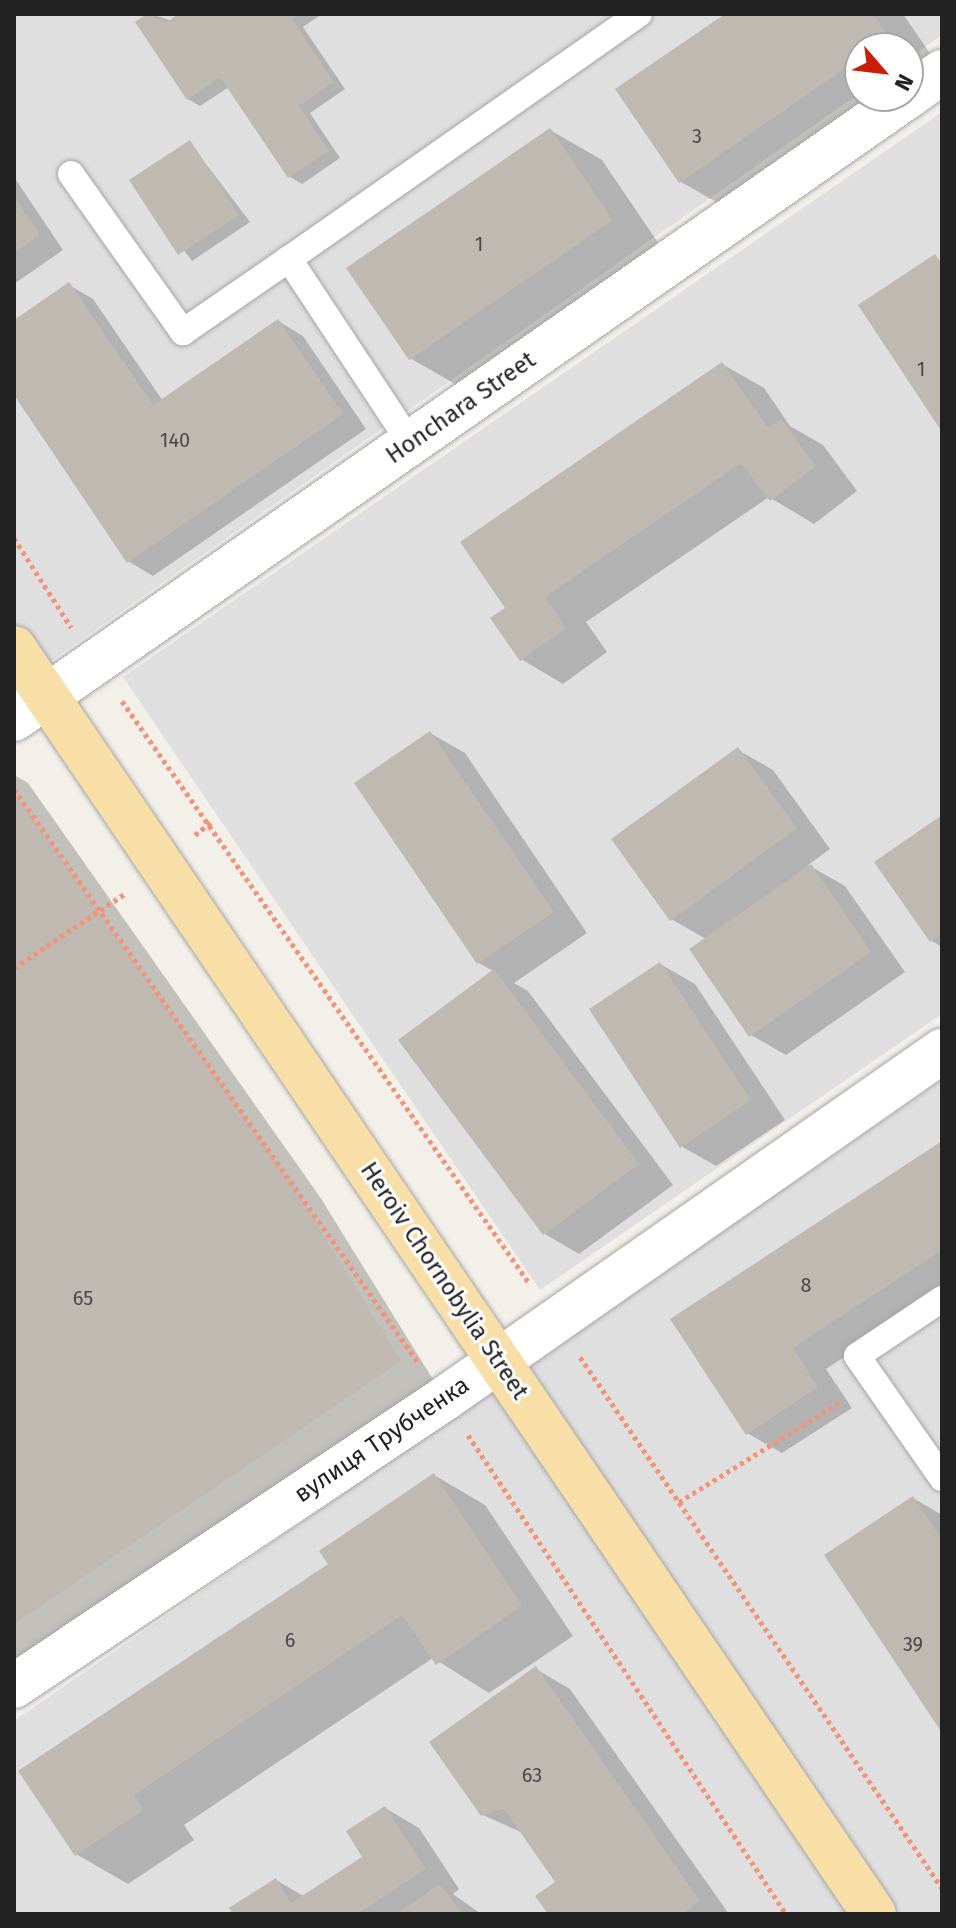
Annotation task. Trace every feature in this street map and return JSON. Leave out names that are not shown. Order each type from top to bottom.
[{"type":"main road","name":"Heroiv Chornobylia Street","points":[[14,648],[30,708],[159,863],[874,1914]]},
{"type":"street","name":"Honchara Street","points":[[924,85],[942,72]]},
{"type":"street","name":"Honchara Street","points":[[30,708],[96,665],[885,112]]},
{"type":"street","name":"вулиця Трубченка","points":[[14,1686],[444,1399],[942,1051]]},
{"type":"lane","points":[[71,174],[183,332],[639,14]]},
{"type":"lane","points":[[289,259],[411,444]]},
{"type":"lane","points":[[942,1299],[857,1356],[942,1478]]},
{"type":"path","points":[[14,538],[96,665],[211,822],[942,1888]]},
{"type":"path","points":[[14,789],[444,1399],[786,1914]]},
{"type":"path","points":[[101,915],[211,822]]},
{"type":"path","points":[[14,968],[94,912],[101,915]]},
{"type":"path","points":[[679,1502],[874,1382]]},
{"type":"shaded area","points":[[14,14],[942,14],[942,35],[924,48],[924,32],[844,32],[844,104],[14,687]]},
{"type":"shaded area","points":[[942,112],[942,1014],[540,1290],[123,677]]},
{"type":"shaded area","points":[[942,1080],[942,1914],[14,1914],[14,1721]]},
{"type":"building","points":[[147,14],[167,22],[178,14],[300,14],[292,19],[334,82],[299,106],[329,151],[288,178],[220,77],[187,100],[135,22]]},
{"type":"building","points":[[725,14],[873,14],[885,32],[844,32],[844,69],[679,183],[615,89]]},
{"type":"building","points":[[550,128],[613,220],[409,360],[346,268]]},
{"type":"building","points":[[190,140],[239,215],[178,255],[129,180]]},
{"type":"building","points":[[14,197],[40,235],[14,253]]},
{"type":"building","points":[[935,254],[942,264],[942,432],[858,305]]},
{"type":"building","points":[[69,282],[153,405],[278,319],[343,414],[127,563],[14,395],[14,320]]},
{"type":"building","points":[[722,362],[768,428],[781,419],[816,466],[770,501],[741,463],[545,597],[566,628],[520,661],[490,618],[505,608],[460,542]]},
{"type":"building","points":[[430,731],[554,912],[477,964],[354,783]]},
{"type":"building","points":[[738,747],[797,828],[670,921],[611,839]]},
{"type":"building","points":[[14,792],[286,1175],[401,1361],[14,1624]]},
{"type":"building","points":[[942,815],[942,934],[930,942],[874,862]]},
{"type":"building","points":[[811,864],[871,952],[749,1037],[689,949]]},
{"type":"building","points":[[660,962],[751,1100],[680,1148],[589,1009]]},
{"type":"building","points":[[494,969],[639,1164],[543,1235],[398,1040]]},
{"type":"building","points":[[942,1141],[942,1250],[793,1348],[818,1387],[746,1435],[670,1319]]},
{"type":"building","points":[[434,1473],[522,1606],[436,1665],[402,1615],[134,1795],[143,1810],[75,1856],[18,1771],[328,1564],[319,1551]]},
{"type":"building","points":[[913,1496],[942,1540],[942,1733],[824,1555]]},
{"type":"building","points":[[536,1666],[700,1901],[682,1914],[548,1914],[535,1896],[555,1882],[504,1809],[481,1816],[429,1742]]},
{"type":"building","points":[[385,1806],[426,1869],[357,1914],[233,1914],[229,1908],[276,1878],[291,1903],[362,1857],[346,1831]]},
{"type":"building","points":[[440,1884],[462,1914],[397,1914]]}]
